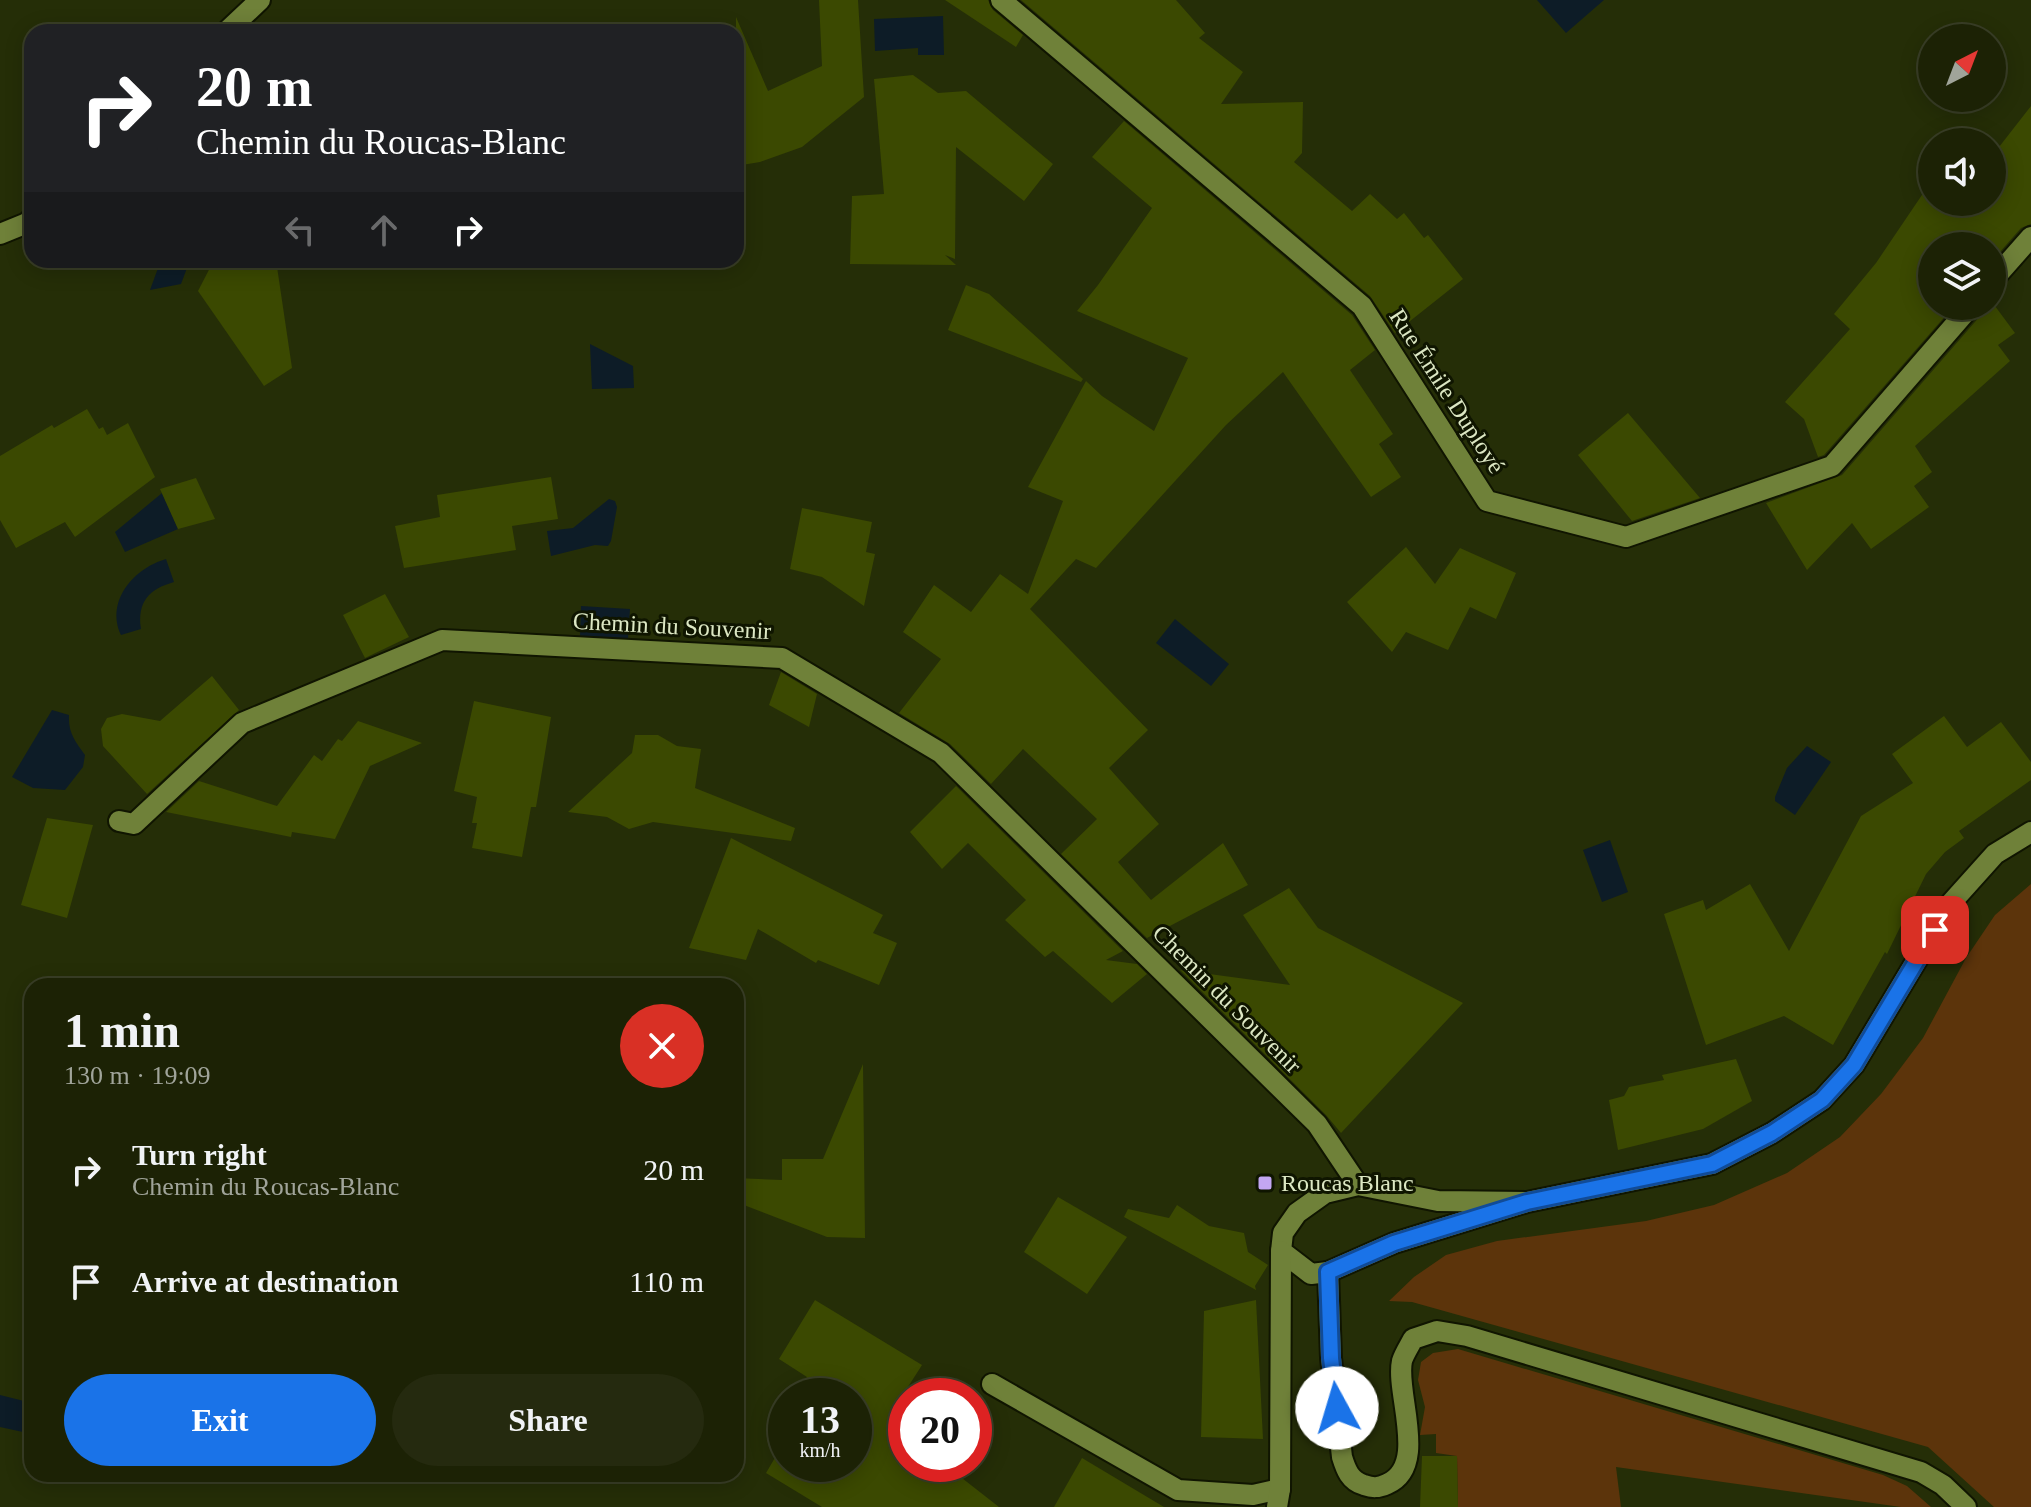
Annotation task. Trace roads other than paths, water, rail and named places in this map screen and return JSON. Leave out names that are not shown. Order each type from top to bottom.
[{"type":"street","name":"Rue Émile Duployé","points":[[1001,0],[1362,306],[1487,501],[1626,537],[1832,466],[1959,320]]},
{"type":"street","points":[[234,24],[254,5]]},
{"type":"street","points":[[0,234],[24,224]]},
{"type":"street","points":[[2006,265],[2031,237]]},
{"type":"street","name":"Chemin du Souvenir","points":[[119,821],[134,824],[242,723],[442,640],[782,658],[941,753],[1317,1124],[1358,1185]]},
{"type":"street","points":[[1281,1251],[1311,1274],[1328,1272],[1394,1243],[1527,1202],[1712,1164],[1772,1133],[1822,1100],[1854,1065],[1951,903],[1995,854],[2031,832]]},
{"type":"street","points":[[992,1384],[1178,1490],[1279,1498],[1281,1251],[1283,1233],[1297,1213],[1325,1193],[1358,1185],[1438,1201],[1527,1202]]},
{"type":"street","points":[[1328,1272],[1331,1358],[1342,1457],[1347,1473],[1378,1498],[1402,1471],[1407,1457],[1402,1361],[1413,1339],[1437,1331],[1467,1336],[1921,1472],[1943,1485],[1966,1507]]},
{"type":"water","points":[[1537,0],[1604,0],[1566,33]]},
{"type":"water","points":[[943,16],[944,55],[918,55],[918,48],[875,51],[874,19]]},
{"type":"water","points":[[158,268],[187,268],[181,284],[150,290]]},
{"type":"water","points":[[590,344],[633,366],[634,388],[592,389]]},
{"type":"water","points":[[162,493],[178,529],[125,552],[115,532]]},
{"type":"water","points":[[609,499],[615,501],[617,507],[608,546],[595,545],[551,556],[547,531],[573,528]]},
{"type":"water","points":[[166,559],[174,582],[158,588],[147,598],[141,611],[141,629],[121,635],[117,610],[126,587],[144,570]]},
{"type":"water","points":[[581,606],[630,609],[628,639],[580,637]]},
{"type":"water","points":[[1175,619],[1229,664],[1211,686],[1156,643]]},
{"type":"water","points":[[52,710],[69,715],[71,732],[85,755],[83,767],[65,790],[33,788],[12,777]]},
{"type":"water","points":[[1807,746],[1831,762],[1795,815],[1775,801],[1775,797],[1787,768]]},
{"type":"water","points":[[1610,840],[1628,892],[1602,902],[1583,850]]},
{"type":"water","points":[[0,1395],[24,1401],[24,1432],[0,1427]]},
{"type":"place","name":"Roucas Blanc","points":[[1265,1183]]}]
